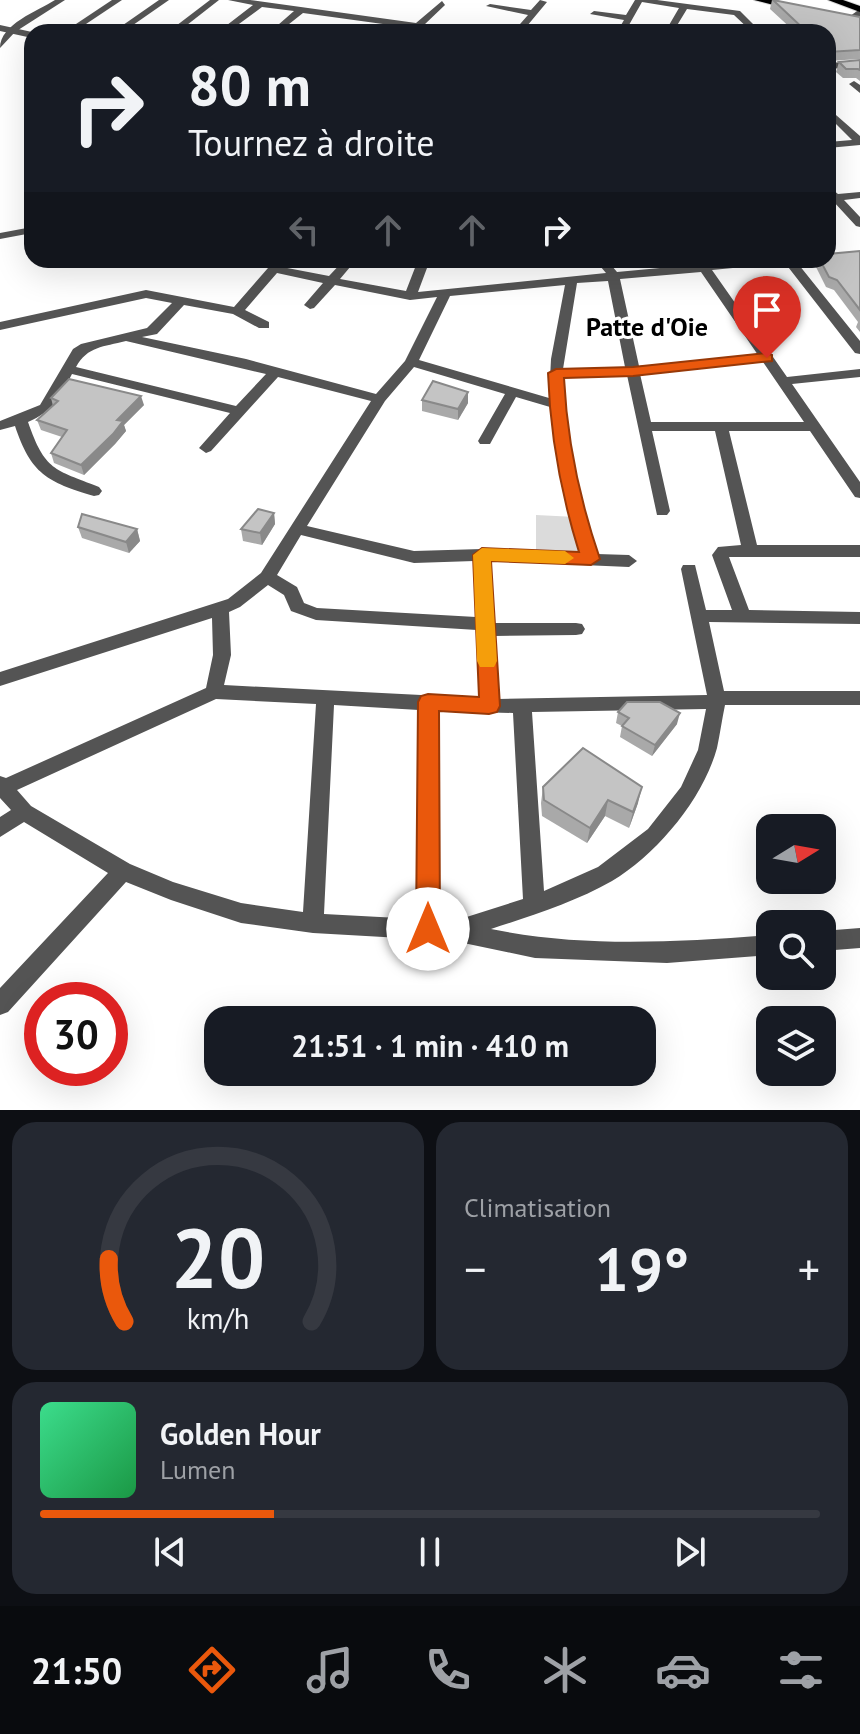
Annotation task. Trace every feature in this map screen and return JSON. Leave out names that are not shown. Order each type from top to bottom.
[{"type":"main road","points":[[759,0],[810,10]]},
{"type":"main road","points":[[833,0],[858,15]]},
{"type":"main road","points":[[839,16],[858,15]]},
{"type":"street","points":[[0,45],[5,31],[61,0]]},
{"type":"street","points":[[80,24],[118,0]]},
{"type":"street","points":[[129,24],[165,0]]},
{"type":"street","points":[[183,24],[215,0]]},
{"type":"street","points":[[232,0],[396,24]]},
{"type":"street","points":[[626,24],[638,0],[737,13],[749,24]]},
{"type":"street","points":[[524,24],[543,2]]},
{"type":"street","points":[[427,24],[442,3]]},
{"type":"street","points":[[233,24],[260,4]]},
{"type":"street","points":[[490,6],[534,13]]},
{"type":"street","points":[[674,24],[684,6]]},
{"type":"street","points":[[284,24],[301,10]]},
{"type":"street","points":[[594,14],[629,18]]},
{"type":"street","points":[[376,24],[379,21]]},
{"type":"street","points":[[836,66],[860,64]]},
{"type":"street","points":[[836,119],[860,142]]},
{"type":"street","points":[[836,144],[860,142]]},
{"type":"street","points":[[836,195],[860,195]]},
{"type":"street","points":[[836,200],[860,224]]},
{"type":"street","points":[[0,236],[24,232]]},
{"type":"street","points":[[237,311],[275,268]]},
{"type":"street","points":[[288,268],[331,281],[410,296],[693,268]]},
{"type":"street","points":[[310,305],[343,268]]},
{"type":"street","points":[[410,296],[421,268]]},
{"type":"street","points":[[607,268],[613,275],[662,511]]},
{"type":"street","points":[[705,268],[860,493]]},
{"type":"street","points":[[793,268],[860,350]]},
{"type":"street","points":[[572,279],[556,373],[557,405],[574,508],[591,559]]},
{"type":"street","points":[[0,679],[220,609],[234,603],[267,577],[379,399],[411,362],[446,292]]},
{"type":"street","points":[[0,326],[146,294],[237,311],[264,325]]},
{"type":"street","points":[[0,426],[44,411],[52,403],[78,352],[86,347],[152,331],[182,299]]},
{"type":"street","points":[[126,338],[246,363],[379,399]]},
{"type":"street","points":[[556,373],[633,371],[767,358]]},
{"type":"street","points":[[411,362],[557,405]]},
{"type":"street","points":[[68,369],[237,411]]},
{"type":"street","points":[[206,448],[275,372]]},
{"type":"street","points":[[783,381],[860,373]]},
{"type":"street","points":[[485,441],[512,393]]},
{"type":"street","points":[[20,421],[30,450],[44,472],[94,491]]},
{"type":"street","points":[[644,426],[815,427]]},
{"type":"street","points":[[721,426],[750,550]]},
{"type":"street","points":[[297,529],[414,557],[482,555],[629,561]]},
{"type":"street","points":[[743,618],[720,555],[724,551],[860,551]]},
{"type":"street","points":[[482,555],[489,706]]},
{"type":"street","points":[[454,931],[534,905],[605,874],[655,835],[688,792],[707,750],[716,700],[689,569]]},
{"type":"street","points":[[267,577],[291,591],[297,607],[316,614],[486,627],[576,629]]},
{"type":"street","points":[[214,692],[222,655],[220,609]]},
{"type":"street","points":[[699,616],[860,618]]},
{"type":"street","points":[[756,946],[667,953],[535,948],[454,931],[313,923],[241,913],[171,891],[123,871],[24,812],[1,786],[214,692],[489,706],[860,698]]},
{"type":"street","points":[[313,923],[325,696]]},
{"type":"street","points":[[428,702],[428,929]]},
{"type":"street","points":[[522,705],[534,905]]},
{"type":"street","points":[[0,828],[24,812]]},
{"type":"street","points":[[0,1004],[123,871]]},
{"type":"street","points":[[836,940],[860,938]]},
{"type":"shaded area","points":[[536,515],[576,517],[578,557],[536,555]]},
{"type":"building","points":[[773,0],[860,17],[860,50],[836,52],[836,24],[798,24]]},
{"type":"building","points":[[860,60],[860,70],[846,69],[839,62]]},
{"type":"building","points":[[860,251],[860,310],[824,268],[836,268],[836,253]]},
{"type":"building","points":[[69,379],[141,396],[117,420],[123,421],[113,434],[81,465],[51,453],[67,430],[37,420],[58,401],[51,398]]},
{"type":"building","points":[[433,381],[468,392],[458,409],[422,400]]},
{"type":"building","points":[[258,509],[274,513],[260,533],[241,529]]},
{"type":"building","points":[[82,514],[137,529],[126,542],[78,527]]},
{"type":"building","points":[[627,702],[660,702],[680,713],[655,745],[622,726],[629,718],[618,712]]},
{"type":"building","points":[[583,748],[642,787],[633,812],[608,800],[590,828],[544,800],[543,787]]},
{"type":"slow traffic","points":[[487,661],[482,555],[565,558]]},
{"type":"district","name":"Patte d'Oie","points":[[647,326]]},
{"type":"route","points":[[428,929],[428,702],[489,706],[482,555],[591,559],[574,508],[557,405],[556,373],[633,371],[767,358]]}]
